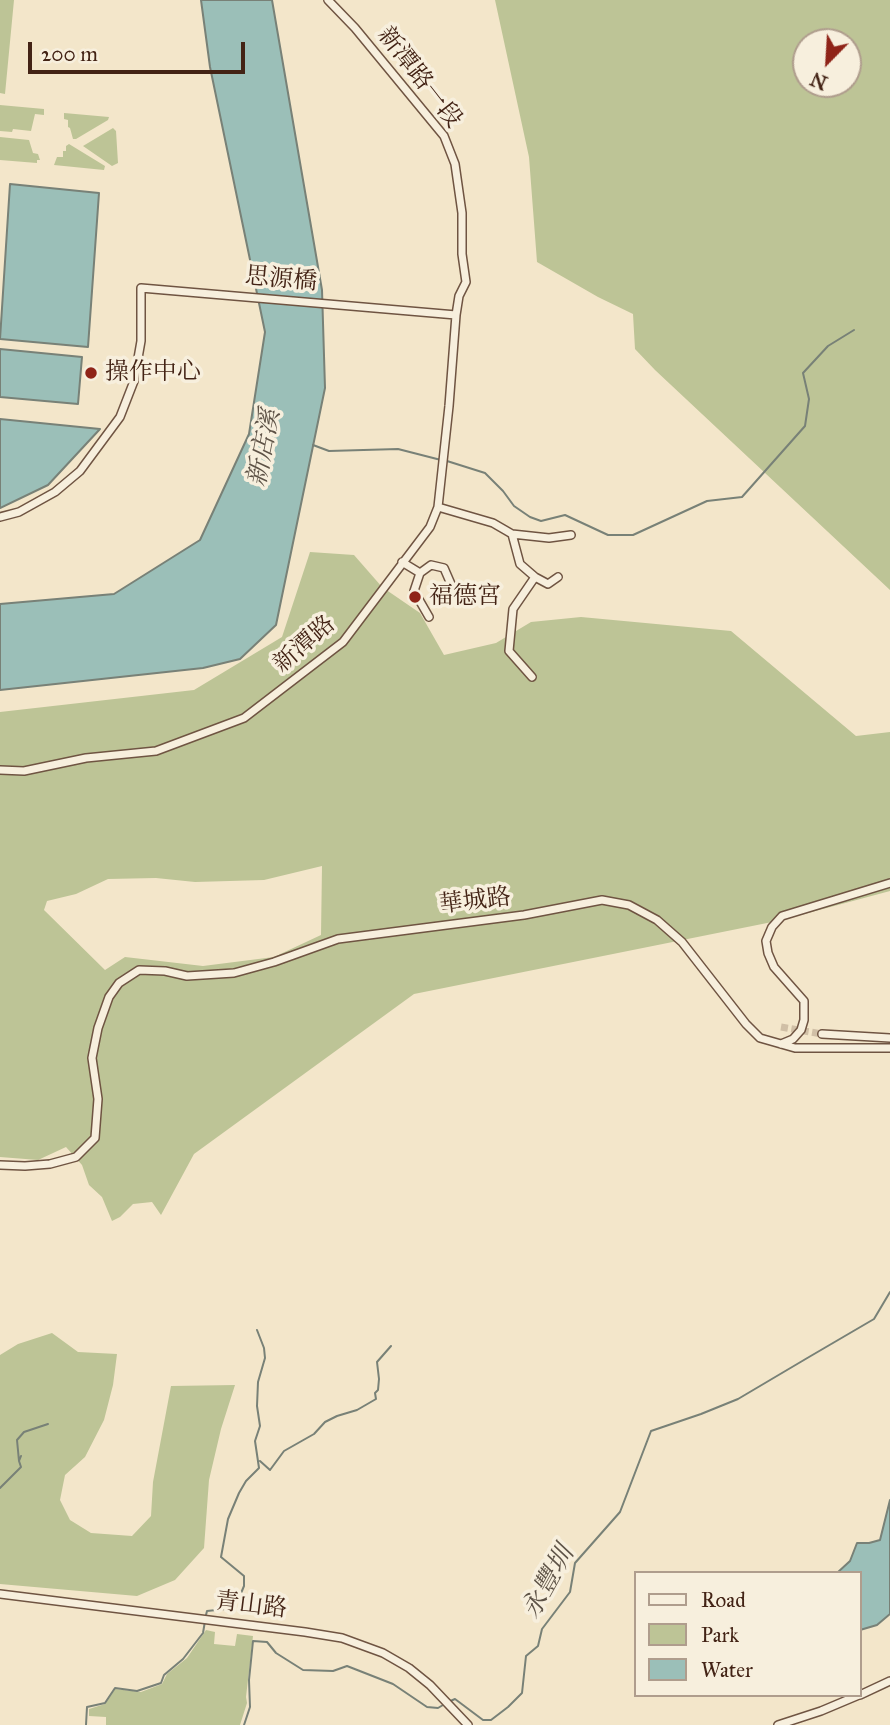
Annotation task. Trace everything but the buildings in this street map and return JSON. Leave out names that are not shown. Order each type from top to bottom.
[{"type":"street","name":"新潭路一段","points":[[328,0],[419,103],[444,136],[451,153],[462,213],[462,254],[466,282],[459,296],[456,315]]},
{"type":"street","name":"思源橋","points":[[0,517],[19,512],[55,492],[80,471],[120,417],[134,381],[141,341],[141,288],[456,315]]},
{"type":"street","name":"新潭路","points":[[0,770],[24,771],[86,758],[156,751],[244,718],[343,642],[430,527],[438,507],[456,315]]},
{"type":"street","points":[[438,507],[493,523],[512,534],[548,538],[571,535]]},
{"type":"street","points":[[512,534],[520,564],[548,584],[558,577]]},
{"type":"street","points":[[402,562],[420,573]]},
{"type":"street","points":[[429,617],[414,591],[420,573],[431,565],[444,568],[454,592]]},
{"type":"street","points":[[532,677],[509,651],[513,609],[535,577]]},
{"type":"street","points":[[780,1044],[793,1039],[801,1030],[804,1001],[774,967],[766,941],[772,927],[782,916],[890,883]]},
{"type":"street","name":"華城路","points":[[0,1165],[50,1164],[76,1157],[95,1138],[98,1099],[92,1058],[98,1028],[109,997],[119,983],[139,970],[165,971],[187,976],[233,973],[274,962],[338,939],[524,915],[603,900],[629,905],[657,919],[698,961],[746,1024],[760,1038],[780,1044]]},
{"type":"street","points":[[822,1034],[890,1038]]},
{"type":"street","points":[[780,1044],[795,1048],[890,1048]]},
{"type":"street","name":"青山路","points":[[0,1594],[342,1638],[383,1653],[410,1668],[468,1725]]},
{"type":"street","points":[[862,1694],[890,1681]]},
{"type":"street","points":[[778,1725],[854,1697]]},
{"type":"green space","points":[[0,0],[14,0],[5,94],[0,93]]},
{"type":"green space","points":[[495,0],[890,0],[890,590],[635,349],[633,314],[537,262],[529,157]]},
{"type":"green space","points":[[0,105],[44,109],[44,115],[35,114],[31,131],[0,131]]},
{"type":"green space","points":[[64,113],[109,117],[73,139]]},
{"type":"green space","points":[[113,128],[116,131],[118,163],[112,166],[83,146]]},
{"type":"green space","points":[[0,137],[29,140],[33,153],[38,154],[40,160],[37,160],[37,163],[0,160]]},
{"type":"green space","points":[[69,144],[105,166],[104,170],[54,165],[57,157],[63,157],[63,151],[66,151]]},
{"type":"green space","points":[[310,552],[354,555],[382,587],[420,613],[444,655],[496,643],[531,622],[581,617],[731,631],[856,736],[890,732],[890,891],[782,920],[414,994],[194,1154],[161,1215],[152,1202],[133,1204],[112,1221],[102,1197],[89,1185],[82,1165],[66,1147],[38,1160],[0,1157],[0,712],[194,690],[282,637]],"holes":[[[322,866],[321,935],[274,957],[203,966],[125,957],[105,970],[44,910],[47,901],[76,894],[108,879],[156,878],[195,882],[264,880]]]},
{"type":"green space","points":[[52,1333],[78,1352],[117,1354],[104,1420],[85,1457],[65,1475],[60,1500],[70,1520],[91,1533],[132,1536],[151,1516],[153,1482],[171,1386],[235,1385],[209,1480],[204,1548],[175,1580],[137,1596],[0,1584],[0,1355],[18,1344]]},
{"type":"green space","points":[[206,1630],[215,1632],[214,1644],[235,1646],[237,1634],[253,1636],[247,1703],[240,1725],[106,1725],[106,1717],[89,1716],[89,1709],[105,1704],[115,1689],[141,1692],[162,1684],[167,1674],[187,1658]]},
{"type":"water","name":"新店溪","points":[[201,0],[272,0],[322,290],[325,388],[276,625],[240,659],[203,668],[0,690],[0,604],[114,594],[200,540],[249,434],[265,332],[210,67]]},
{"type":"water","points":[[10,184],[99,193],[88,347],[0,339]]},
{"type":"water","points":[[0,349],[82,357],[78,404],[0,397]]},
{"type":"water","points":[[0,419],[100,429],[48,485],[0,508]]},
{"type":"water","points":[[890,1500],[890,1614],[877,1625],[862,1629],[862,1571],[839,1571],[850,1561],[857,1543],[880,1540]]},
{"type":"waterway","points":[[447,461],[485,473],[514,506],[530,517],[541,521],[565,515],[608,535],[633,535],[707,501],[742,497],[805,426],[809,399],[803,373],[828,346],[854,330]]},
{"type":"waterway","points":[[313,445],[329,451],[398,449],[441,460]]},
{"type":"waterway","name":"永豐圳","points":[[448,1702],[455,1699],[483,1720],[491,1720],[522,1693],[526,1656],[538,1646],[542,1629],[570,1592],[575,1563],[620,1512],[651,1431],[738,1399],[874,1319],[890,1292]]},
{"type":"waterway","points":[[206,1615],[207,1611],[226,1609],[239,1598],[244,1586],[244,1576],[221,1557],[228,1519],[239,1493],[259,1468],[255,1441],[260,1426],[258,1382],[265,1358],[257,1330]]},
{"type":"waterway","points":[[260,1461],[270,1470],[284,1451],[314,1434],[325,1422],[357,1410],[376,1399],[379,1379],[377,1362],[391,1346]]},
{"type":"waterway","points":[[19,1461],[17,1440],[24,1432],[48,1424]]},
{"type":"waterway","points":[[0,1488],[21,1467],[21,1456]]},
{"type":"waterway","points":[[86,1725],[87,1707],[105,1703],[115,1688],[137,1691],[161,1683],[164,1675],[183,1659],[203,1633],[205,1621]]},
{"type":"waterway","name":"永豐圳","points":[[244,1725],[250,1707],[249,1680],[253,1641],[267,1642],[276,1653],[303,1670],[333,1671],[347,1666],[393,1684],[427,1707],[438,1708],[443,1705]]},
{"type":"tunnel","points":[[781,1027],[822,1034]]},
{"type":"place","name":"操作中心","points":[[91,373]]},
{"type":"place","name":"福德宮","points":[[415,597]]}]
